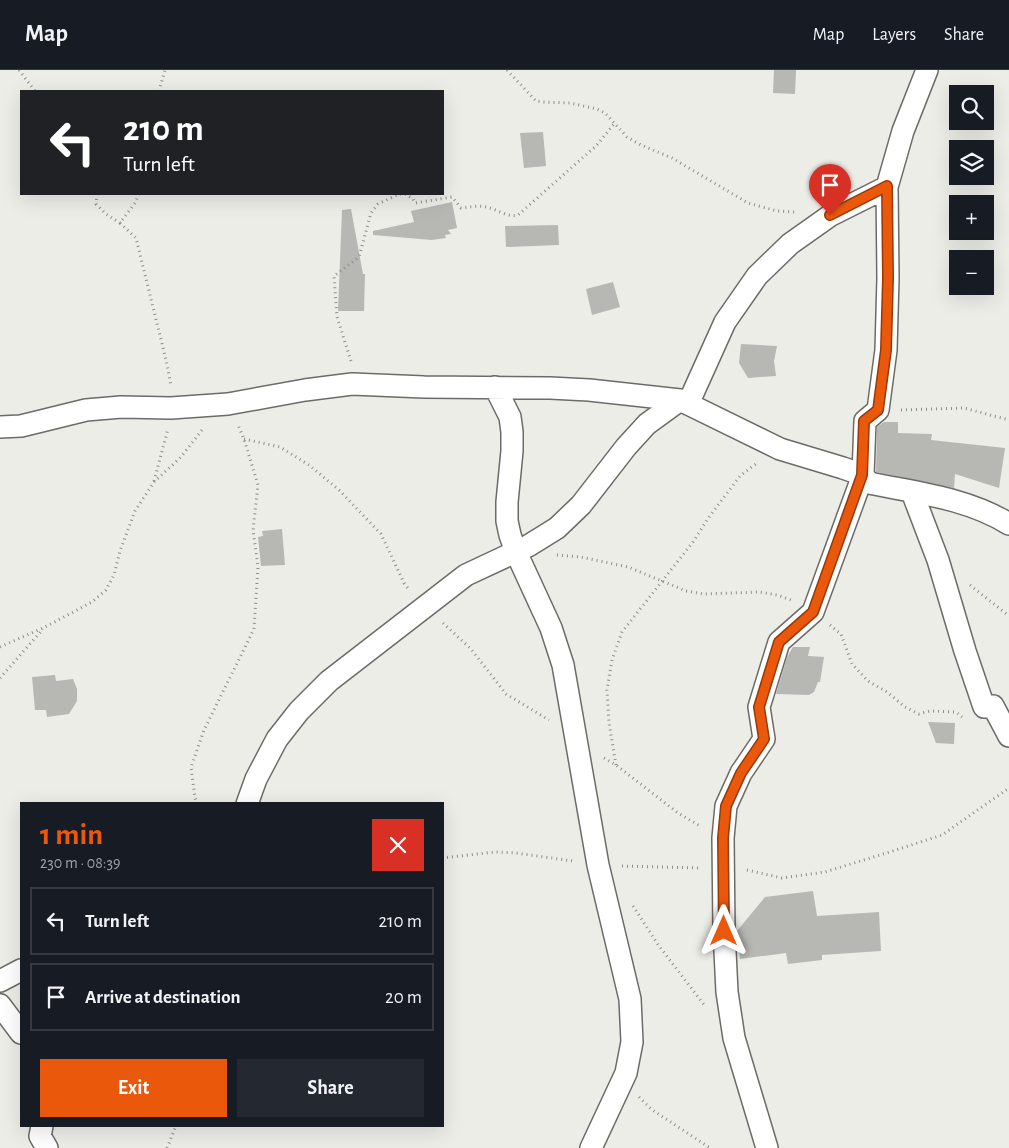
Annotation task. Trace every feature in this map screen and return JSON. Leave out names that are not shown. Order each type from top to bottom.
[{"type":"street","points":[[767,1148],[734,1038],[727,992],[723,868],[726,806],[741,773],[764,739],[759,707],[779,642],[813,612],[862,475],[864,421],[878,410],[886,350],[888,278],[887,186],[903,131],[927,70]]},
{"type":"street","points":[[248,802],[256,779],[277,739],[299,711],[329,682],[466,575],[522,549],[557,528],[581,505],[626,447],[647,424],[684,402],[725,322],[757,276],[790,244],[830,215],[887,186]]},
{"type":"street","points":[[0,427],[21,426],[86,410],[121,407],[171,408],[228,404],[305,390],[352,384],[589,390],[684,402],[780,449],[862,475],[869,483],[963,503],[987,511],[1009,524]]},
{"type":"street","points":[[495,387],[510,416],[512,432],[507,521],[510,536],[522,549],[563,664],[598,865],[630,999],[632,1042],[626,1073],[591,1148]]},
{"type":"street","points":[[912,492],[938,560],[984,707],[993,706],[1009,736]]},
{"type":"street","points":[[0,981],[20,971]]},
{"type":"street","points":[[0,1005],[20,1032]]},
{"type":"street","points":[[42,1127],[40,1136],[47,1148]]},
{"type":"path","points":[[19,70],[34,90]]},
{"type":"path","points":[[159,90],[165,70]]},
{"type":"path","points":[[507,70],[536,101],[570,103],[597,109],[605,113],[627,137],[672,158],[748,203],[777,211],[830,215]]},
{"type":"path","points":[[407,195],[415,203],[452,198],[461,208],[488,207],[513,217],[518,215],[596,146],[614,124]]},
{"type":"path","points":[[97,195],[96,204],[136,238],[171,384],[171,408],[167,432],[154,482]]},
{"type":"path","points":[[120,223],[135,204],[139,195]]},
{"type":"path","points":[[352,384],[351,357],[337,316],[334,276],[358,258],[371,213],[378,204],[397,195]]},
{"type":"path","points":[[0,647],[45,627],[92,602],[106,590],[114,575],[120,551],[135,511],[154,482],[181,457],[206,424],[228,404],[244,439],[258,485],[253,530],[258,568],[254,629],[204,730],[191,767],[197,802]]},
{"type":"path","points":[[878,410],[964,408],[1009,420]]},
{"type":"path","points":[[244,439],[280,447],[309,465],[340,490],[380,534],[404,583],[424,608],[471,649],[506,694],[545,717],[576,741],[616,765],[678,813],[723,838]]},
{"type":"path","points":[[616,765],[609,723],[607,690],[612,660],[622,632],[693,542],[740,476],[780,449]]},
{"type":"path","points":[[522,549],[546,555],[581,557],[628,567],[686,591],[704,594],[759,592],[777,595],[795,602],[813,612],[841,634],[852,664],[868,680],[887,692],[905,707],[919,714],[930,710],[956,712],[966,722]]},
{"type":"path","points":[[938,560],[1009,616]]},
{"type":"path","points":[[0,678],[45,627]]},
{"type":"path","points":[[444,858],[495,852],[516,852],[598,865],[723,868],[750,871],[782,878],[825,872],[942,834],[1009,788]]},
{"type":"path","points":[[631,901],[659,946],[709,1011]]},
{"type":"path","points":[[626,1073],[632,1091],[651,1109],[710,1148]]},
{"type":"path","points":[[167,1148],[176,1127]]},
{"type":"building","points":[[774,70],[796,70],[795,94],[773,93]]},
{"type":"building","points":[[543,132],[546,166],[524,168],[520,133]]},
{"type":"building","points":[[452,202],[457,228],[448,230],[451,234],[445,235],[446,238],[432,240],[373,235],[373,231],[414,222],[411,211]]},
{"type":"building","points":[[351,209],[363,274],[365,274],[364,311],[338,311],[342,210]]},
{"type":"building","points":[[558,225],[559,245],[506,247],[505,226]]},
{"type":"building","points":[[613,282],[620,307],[592,315],[586,289]]},
{"type":"building","points":[[741,344],[777,346],[774,361],[776,376],[748,378],[739,363]]},
{"type":"building","points":[[884,422],[898,422],[898,433],[932,434],[931,440],[1005,448],[999,488],[955,474],[954,488],[876,472],[877,427]]},
{"type":"building","points":[[282,529],[285,565],[261,566],[258,537],[263,536],[262,531]]},
{"type":"building","points":[[793,647],[810,647],[808,656],[824,657],[820,682],[818,682],[814,692],[809,695],[776,694],[787,657]]},
{"type":"building","points":[[55,675],[56,681],[73,679],[77,689],[77,701],[69,714],[47,717],[46,710],[35,710],[32,677]]},
{"type":"building","points":[[928,722],[955,723],[954,744],[936,743]]},
{"type":"building","points":[[813,891],[817,916],[879,912],[881,951],[822,955],[822,960],[788,964],[786,953],[740,959],[737,931],[765,897]]},
{"type":"route","points":[[724,931],[723,838],[726,806],[741,773],[764,739],[759,707],[779,642],[813,612],[862,475],[864,421],[878,410],[886,350],[888,278],[887,186],[830,215]]}]
